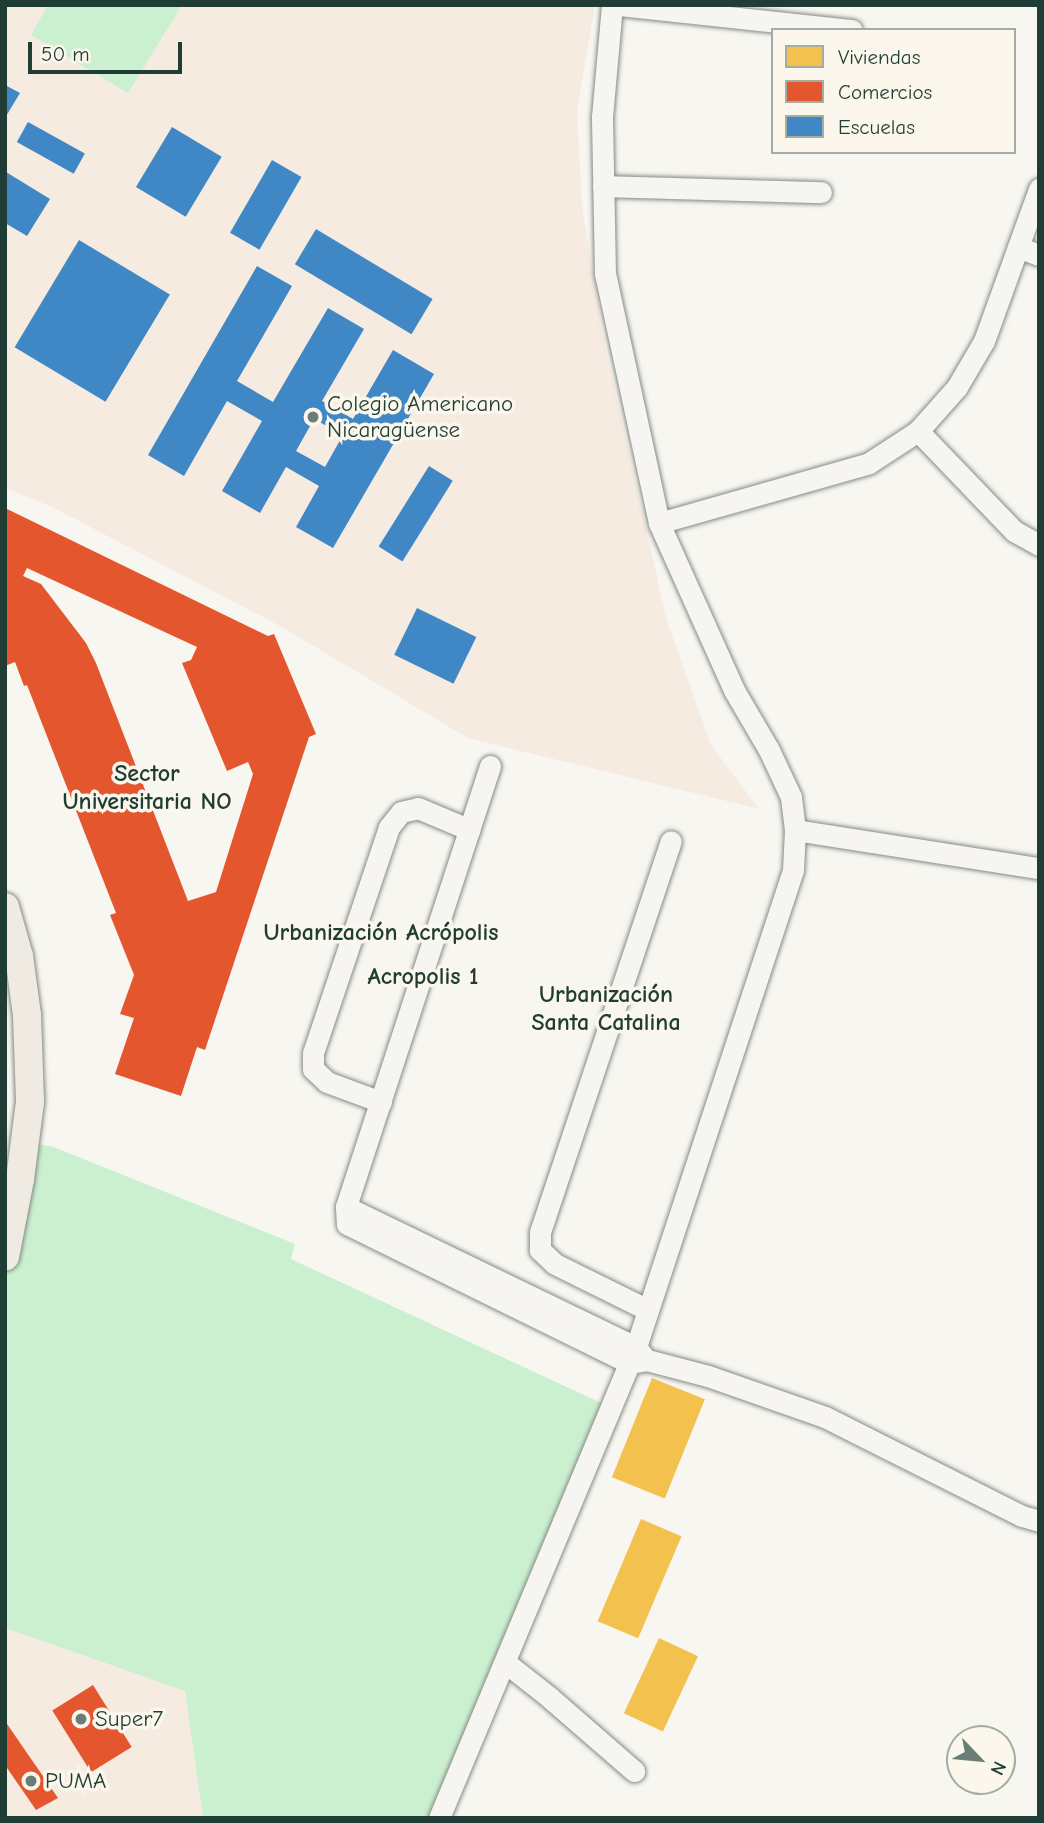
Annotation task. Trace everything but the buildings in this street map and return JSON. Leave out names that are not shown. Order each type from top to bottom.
[{"type":"main road","points":[[5,907],[19,956],[27,1015],[30,1102],[20,1179],[5,1257]]},
{"type":"street","points":[[439,1818],[638,1357],[648,1310],[793,870],[795,830],[791,797],[769,750],[734,690],[659,523],[605,274],[602,117],[612,5]]},
{"type":"street","points":[[618,5],[833,28]]},
{"type":"street","points":[[603,186],[821,192]]},
{"type":"street","points":[[659,523],[869,463],[918,431],[957,387],[984,341],[1039,189]]},
{"type":"street","points":[[1018,247],[1039,255]]},
{"type":"street","points":[[918,431],[1014,531],[1039,545]]},
{"type":"street","points":[[490,766],[346,1207],[347,1224],[355,1230],[638,1357],[708,1376],[825,1417],[1022,1516],[1039,1521]]},
{"type":"street","points":[[381,1102],[327,1082],[313,1069],[313,1053],[389,827],[401,812],[418,808],[470,830]]},
{"type":"street","points":[[795,830],[1039,868]]},
{"type":"street","points":[[648,1310],[555,1264],[540,1250],[540,1232],[671,841]]},
{"type":"street","points":[[506,1663],[550,1697],[634,1771]]},
{"type":"shaded area","name":"Colegio Americano Nicaragüense","points":[[5,5],[595,5],[577,111],[582,207],[605,347],[667,621],[711,745],[759,809],[468,738],[280,626],[50,506],[5,488]]},
{"type":"shaded area","points":[[5,1628],[185,1691],[203,1818],[5,1818]]},
{"type":"green space","points":[[48,5],[182,5],[128,93],[31,35]]},
{"type":"green space","points":[[25,1143],[51,1146],[295,1244],[291,1259],[612,1408],[439,1818],[203,1818],[185,1691],[5,1628],[5,1257]]},
{"type":"place","name":"Colegio Americano Nicaragüense","points":[[313,417]]},
{"type":"place","name":"Super7","points":[[81,1719]]},
{"type":"place","name":"PUMA","points":[[31,1781]]},
{"type":"district","name":"Sector Universitaria NO","points":[[147,788]]},
{"type":"district","name":"Urbanización Acrópolis","points":[[381,933]]},
{"type":"district","name":"Acropolis 1","points":[[423,977]]},
{"type":"district","name":"Urbanización Santa Catalina","points":[[606,1009]]}]
